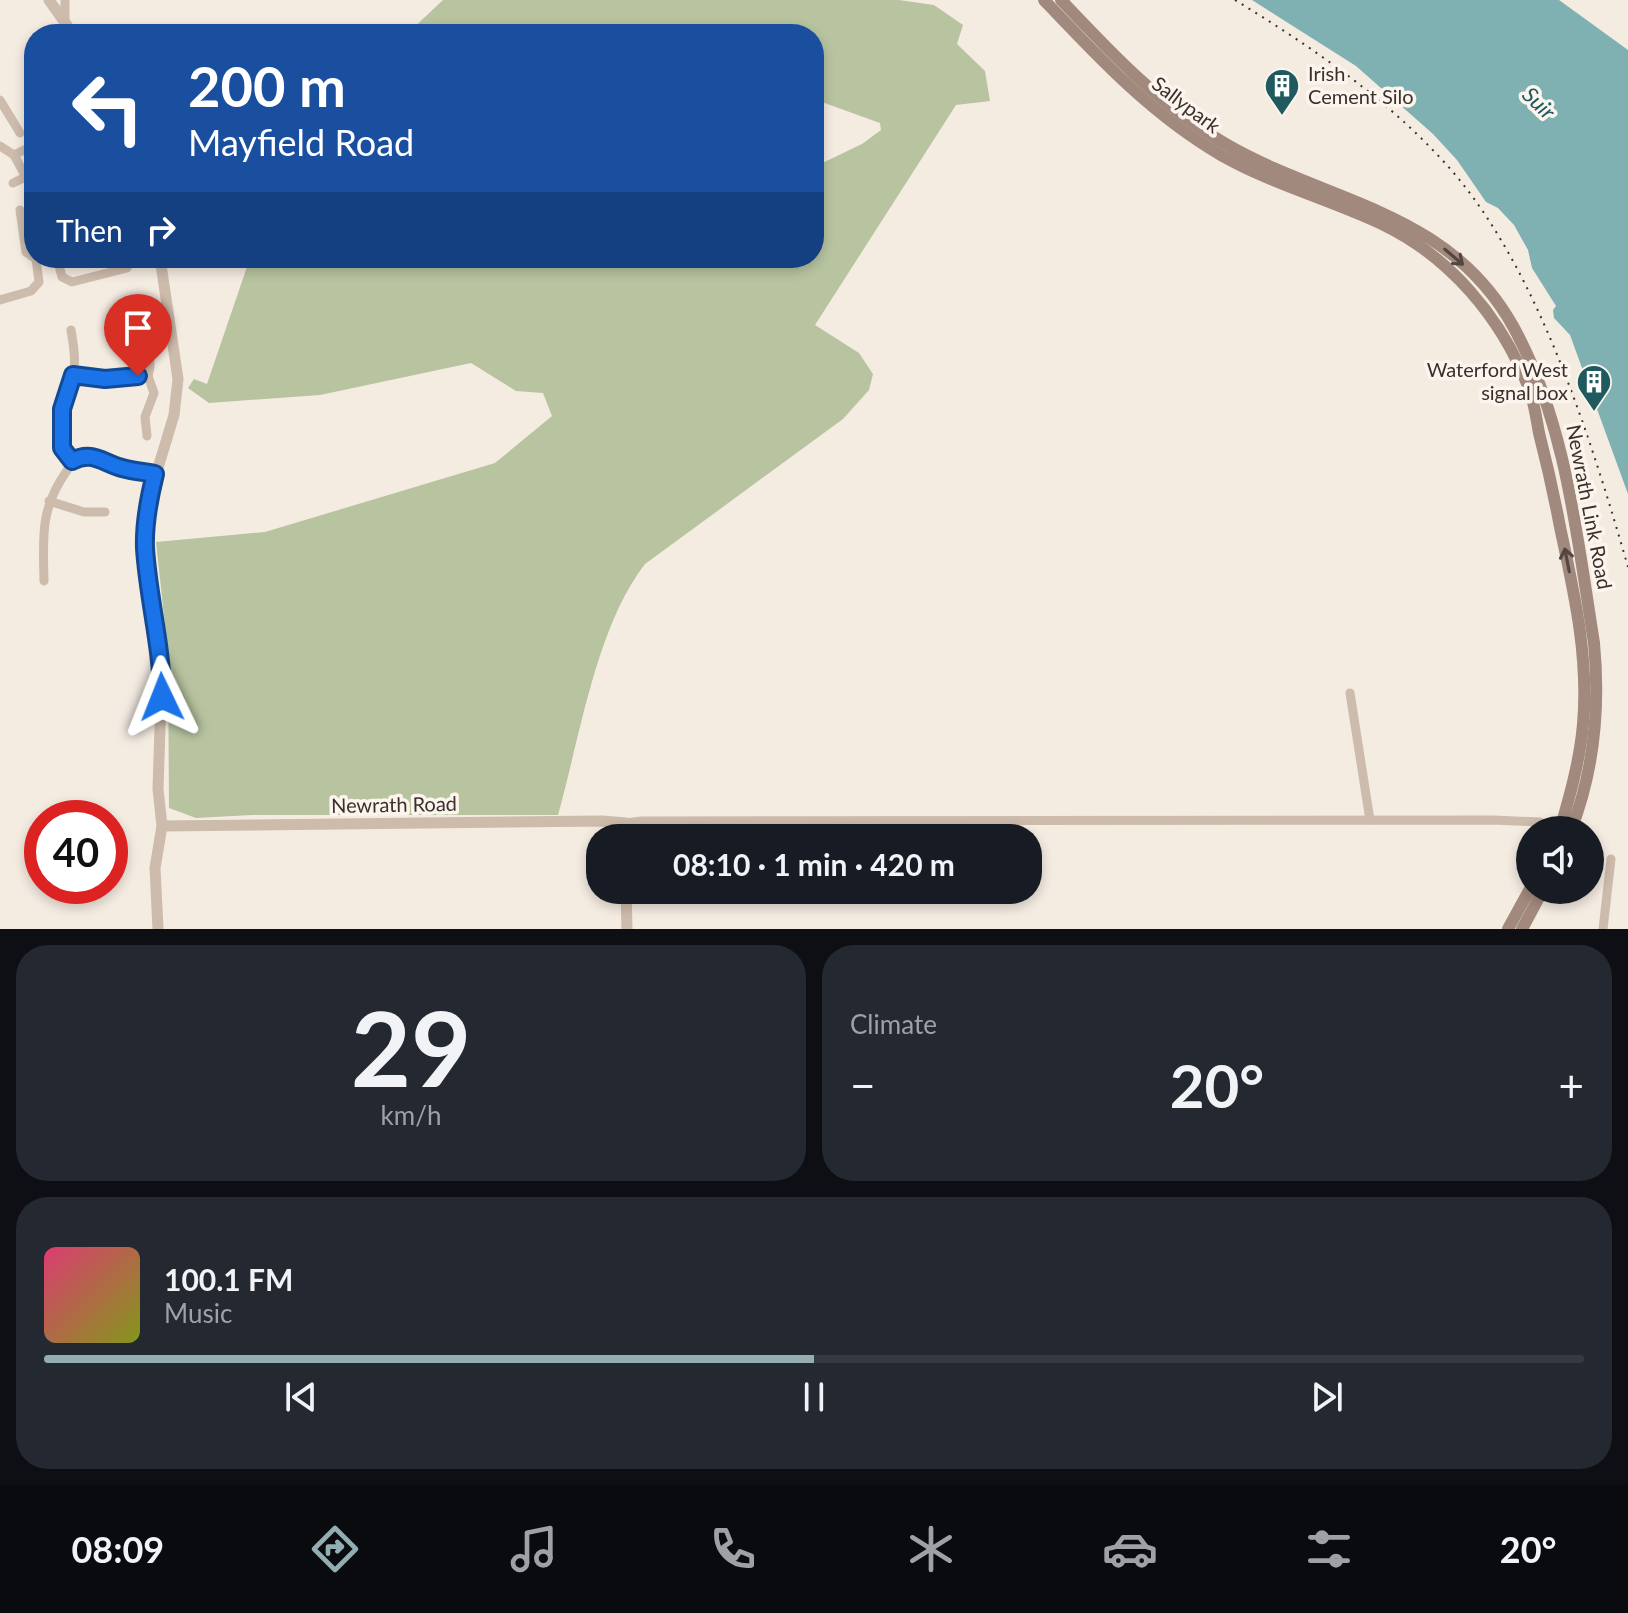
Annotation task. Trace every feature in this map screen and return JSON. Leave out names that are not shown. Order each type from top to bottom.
[{"type":"main road","name":"Sallypark","points":[[1044,0],[1118,77],[1189,135],[1254,172],[1334,198]]},
{"type":"main road","name":"Sallypark","points":[[1061,0],[1131,73],[1198,126],[1260,162],[1334,198]]},
{"type":"main road","name":"Newrath Link Road","points":[[1334,198],[1397,232],[1430,253],[1452,272],[1487,311],[1514,353],[1529,389],[1568,562],[1585,673],[1578,762],[1564,816]]},
{"type":"main road","name":"Newrath Link Road","points":[[1334,198],[1411,226],[1476,276],[1512,324],[1536,370],[1555,428],[1597,673],[1593,741],[1575,816]]},
{"type":"main road","points":[[1508,929],[1522,904]]},
{"type":"main road","points":[[1522,929],[1535,904]]},
{"type":"street","points":[[49,0],[65,22]]},
{"type":"street","points":[[65,0],[65,22]]},
{"type":"street","points":[[0,100],[20,133]]},
{"type":"street","points":[[0,146],[14,155],[24,168]]},
{"type":"street","points":[[14,155],[24,150]]},
{"type":"street","points":[[13,183],[24,178]]},
{"type":"street","points":[[20,210],[24,238]]},
{"type":"street","points":[[0,300],[37,287],[38,268]]},
{"type":"street","points":[[60,268],[62,277],[72,282],[127,268]]},
{"type":"street","points":[[158,929],[155,854],[162,826],[158,789],[162,667],[145,547],[146,519],[155,474],[174,415],[178,379],[161,268]]},
{"type":"street","points":[[147,436],[145,417],[154,393],[148,376],[149,328]]},
{"type":"street","points":[[71,330],[75,359],[61,424],[62,448],[72,461]]},
{"type":"street","points":[[73,375],[86,379],[148,376]]},
{"type":"street","points":[[44,581],[43,541],[49,501],[72,461],[80,456],[92,455],[118,467],[155,474]]},
{"type":"street","points":[[49,501],[84,512],[105,512]]},
{"type":"street","points":[[1350,693],[1370,820]]},
{"type":"street","points":[[626,823],[1516,822]]},
{"type":"street","name":"Newrath Road","points":[[162,826],[626,823]]},
{"type":"street","points":[[1603,929],[1611,859]]},
{"type":"street","points":[[626,904],[627,929]]},
{"type":"green space","points":[[443,0],[899,0],[934,5],[963,25],[957,44],[985,71],[990,101],[956,105],[815,325],[859,353],[873,374],[869,390],[843,419],[645,564],[628,590],[614,619],[591,684],[558,815],[252,815],[196,818],[169,808],[168,653],[156,542],[265,532],[495,463],[552,416],[543,393],[516,391],[471,363],[320,395],[209,403],[188,388],[194,379],[207,384],[247,268],[824,268],[824,162],[862,144],[881,130],[880,123],[824,103],[824,24],[418,24]]},
{"type":"water","name":"Suir","points":[[1252,0],[1559,0],[1628,50],[1628,494],[1570,335],[1554,318],[1556,306],[1532,268],[1528,250],[1514,225],[1498,208],[1486,202],[1457,160],[1433,134],[1356,66]]},
{"type":"railway","points":[[1235,0],[1325,59],[1409,126],[1458,178],[1488,219],[1515,264],[1561,364],[1598,468],[1628,567]]},
{"type":"place","name":"Irish Cement Silo","points":[[1282,117]]},
{"type":"place","name":"Waterford West signal box","points":[[1594,413]]},
{"type":"route","points":[[138,376],[86,379],[73,375],[62,409],[62,448],[72,461],[80,456],[92,455],[118,467],[155,474],[148,501],[145,547],[160,649],[162,697]]}]
